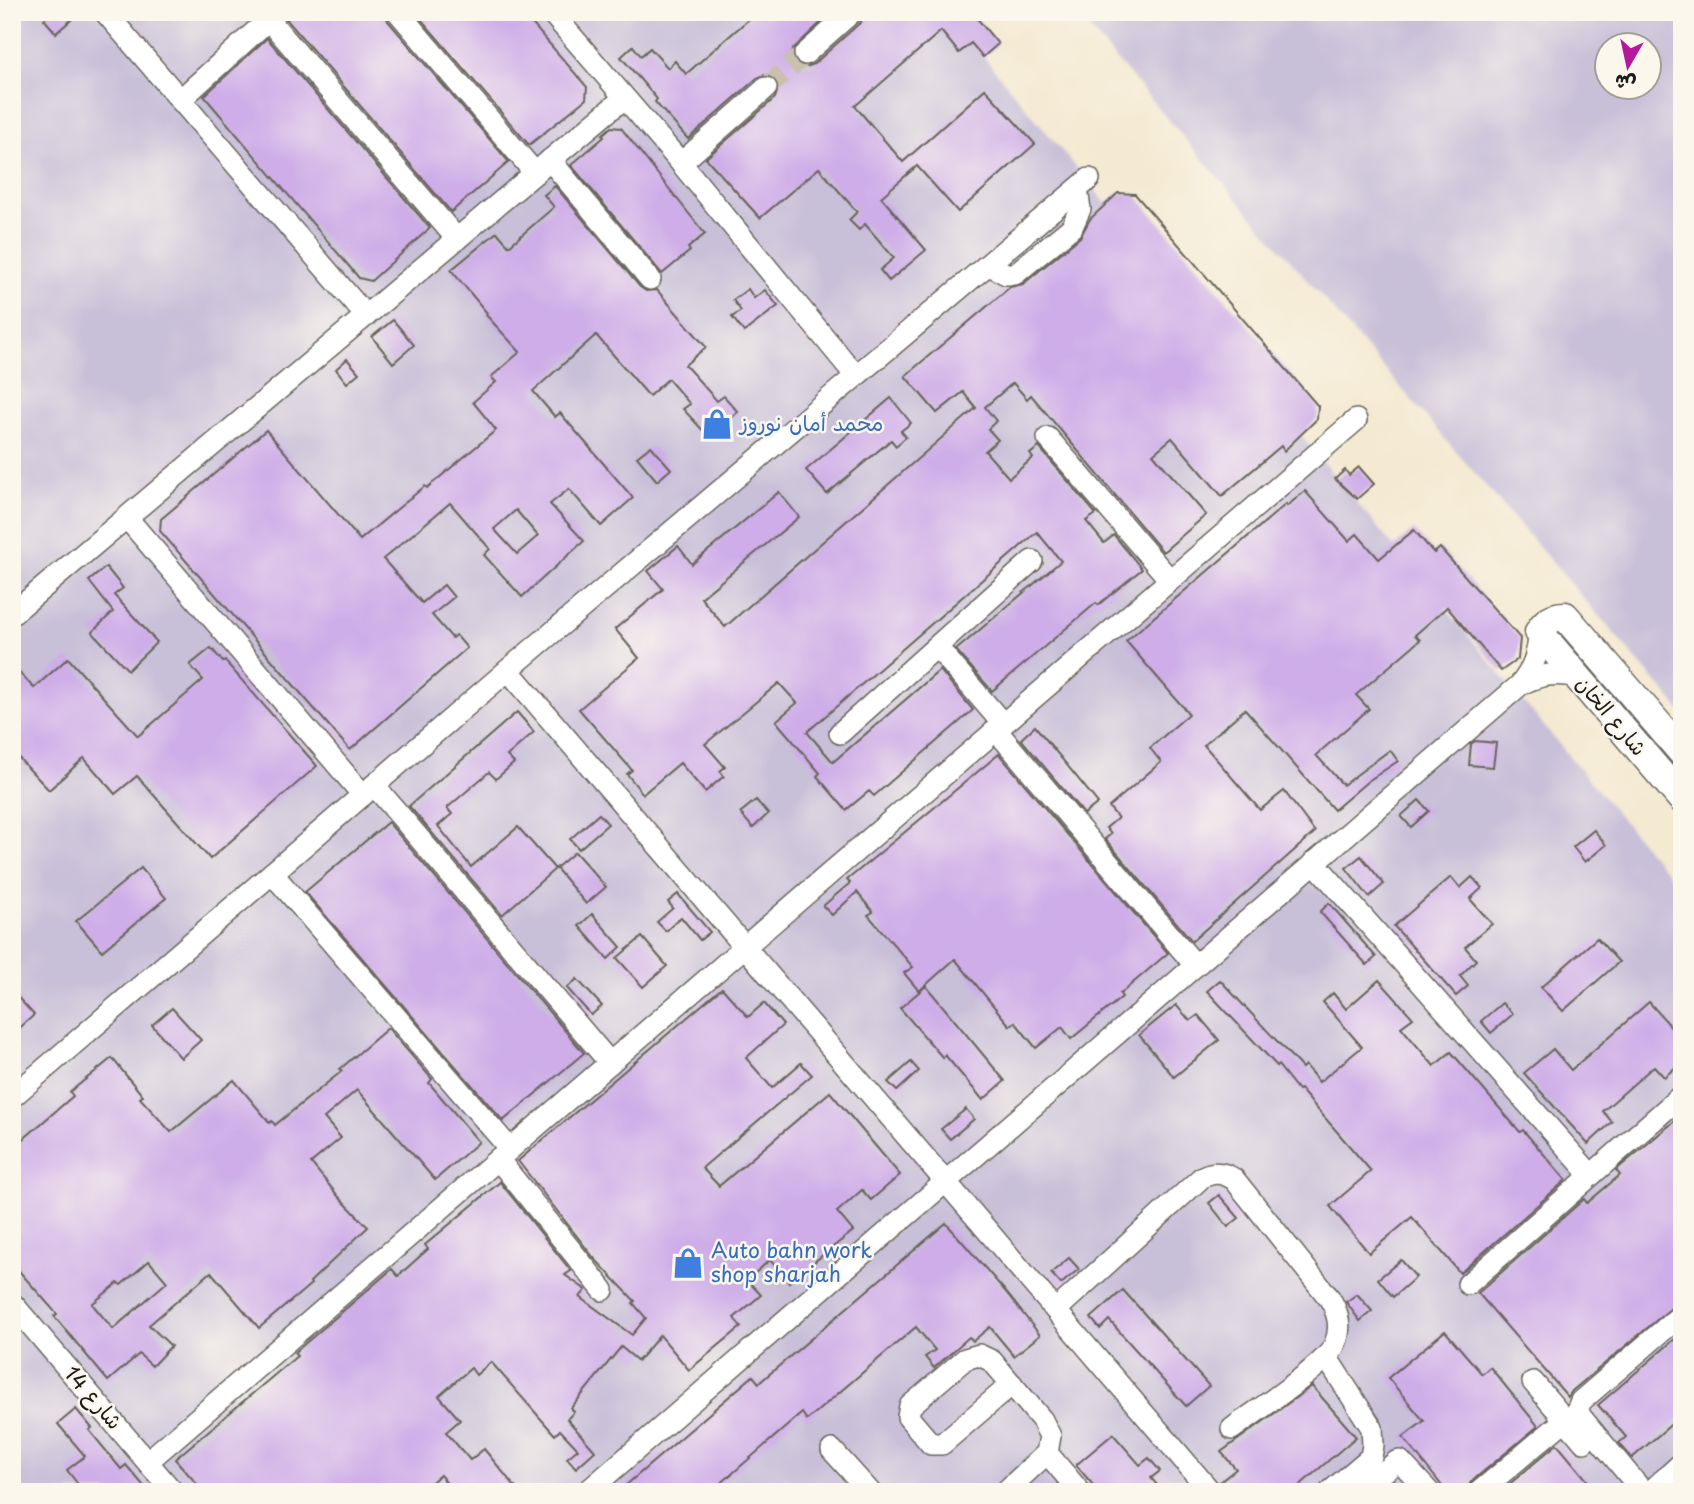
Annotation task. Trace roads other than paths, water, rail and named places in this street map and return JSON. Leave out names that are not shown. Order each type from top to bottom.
[{"type":"main road","name":"شارع الخان","points":[[1682,752],[1565,616],[1549,619],[1539,632],[1682,799]]},
{"type":"street","points":[[105,12],[366,316]]},
{"type":"street","points":[[398,12],[650,279]]},
{"type":"street","points":[[551,12],[681,163],[856,376]]},
{"type":"street","points":[[805,54],[852,12]]},
{"type":"street","points":[[180,100],[273,16],[457,239]]},
{"type":"street","points":[[681,163],[766,88]]},
{"type":"street","points":[[12,614],[624,97]]},
{"type":"street","points":[[12,1097],[508,670],[1083,184]]},
{"type":"street","points":[[148,1461],[1356,419]]},
{"type":"street","points":[[1048,438],[1170,580]]},
{"type":"street","points":[[127,518],[610,1063]]},
{"type":"street","points":[[840,733],[1032,561]]},
{"type":"street","points":[[587,1492],[1521,684],[1538,654],[1539,632]]},
{"type":"street","points":[[937,647],[1195,965]]},
{"type":"street","points":[[508,670],[1211,1492]]},
{"type":"street","points":[[1521,684],[1543,675],[1567,674],[1578,677]]},
{"type":"street","points":[[1314,862],[1591,1175]]},
{"type":"street","points":[[272,873],[504,1154],[603,1290]]},
{"type":"street","points":[[1468,1284],[1682,1095]]},
{"type":"street","points":[[1056,1310],[1201,1178],[1214,1173],[1227,1175],[1238,1184],[1330,1299],[1339,1318],[1333,1349],[1327,1357],[1232,1429]]},
{"type":"street","name":"شارع 14","points":[[12,1303],[173,1492]]},
{"type":"street","points":[[1643,1492],[1580,1416],[1578,1408],[1581,1401],[1682,1314]]},
{"type":"street","points":[[1012,1384],[942,1444],[931,1444],[908,1417],[910,1406],[972,1356],[986,1357],[1012,1384],[1047,1427],[1050,1444],[1047,1453],[1012,1490]]},
{"type":"street","points":[[1327,1357],[1372,1428],[1373,1445],[1371,1457],[1330,1492]]},
{"type":"street","points":[[1533,1382],[1626,1492]]},
{"type":"street","points":[[1479,1492],[1565,1420]]},
{"type":"street","points":[[832,1450],[870,1492]]},
{"type":"street","points":[[1047,1453],[1080,1492]]},
{"type":"street","points":[[1412,1457],[1441,1492]]},
{"type":"street","points":[[1360,1492],[1400,1461],[1429,1492]]},
{"type":"street","points":[[1650,1492],[1682,1463]]},
{"type":"tunnel","points":[[766,88],[805,54]]},
{"type":"place","name":"محمد أمان نوروز","points":[[717,424]]},
{"type":"place","name":"Auto bahn work shop sharjah","points":[[688,1263]]}]
